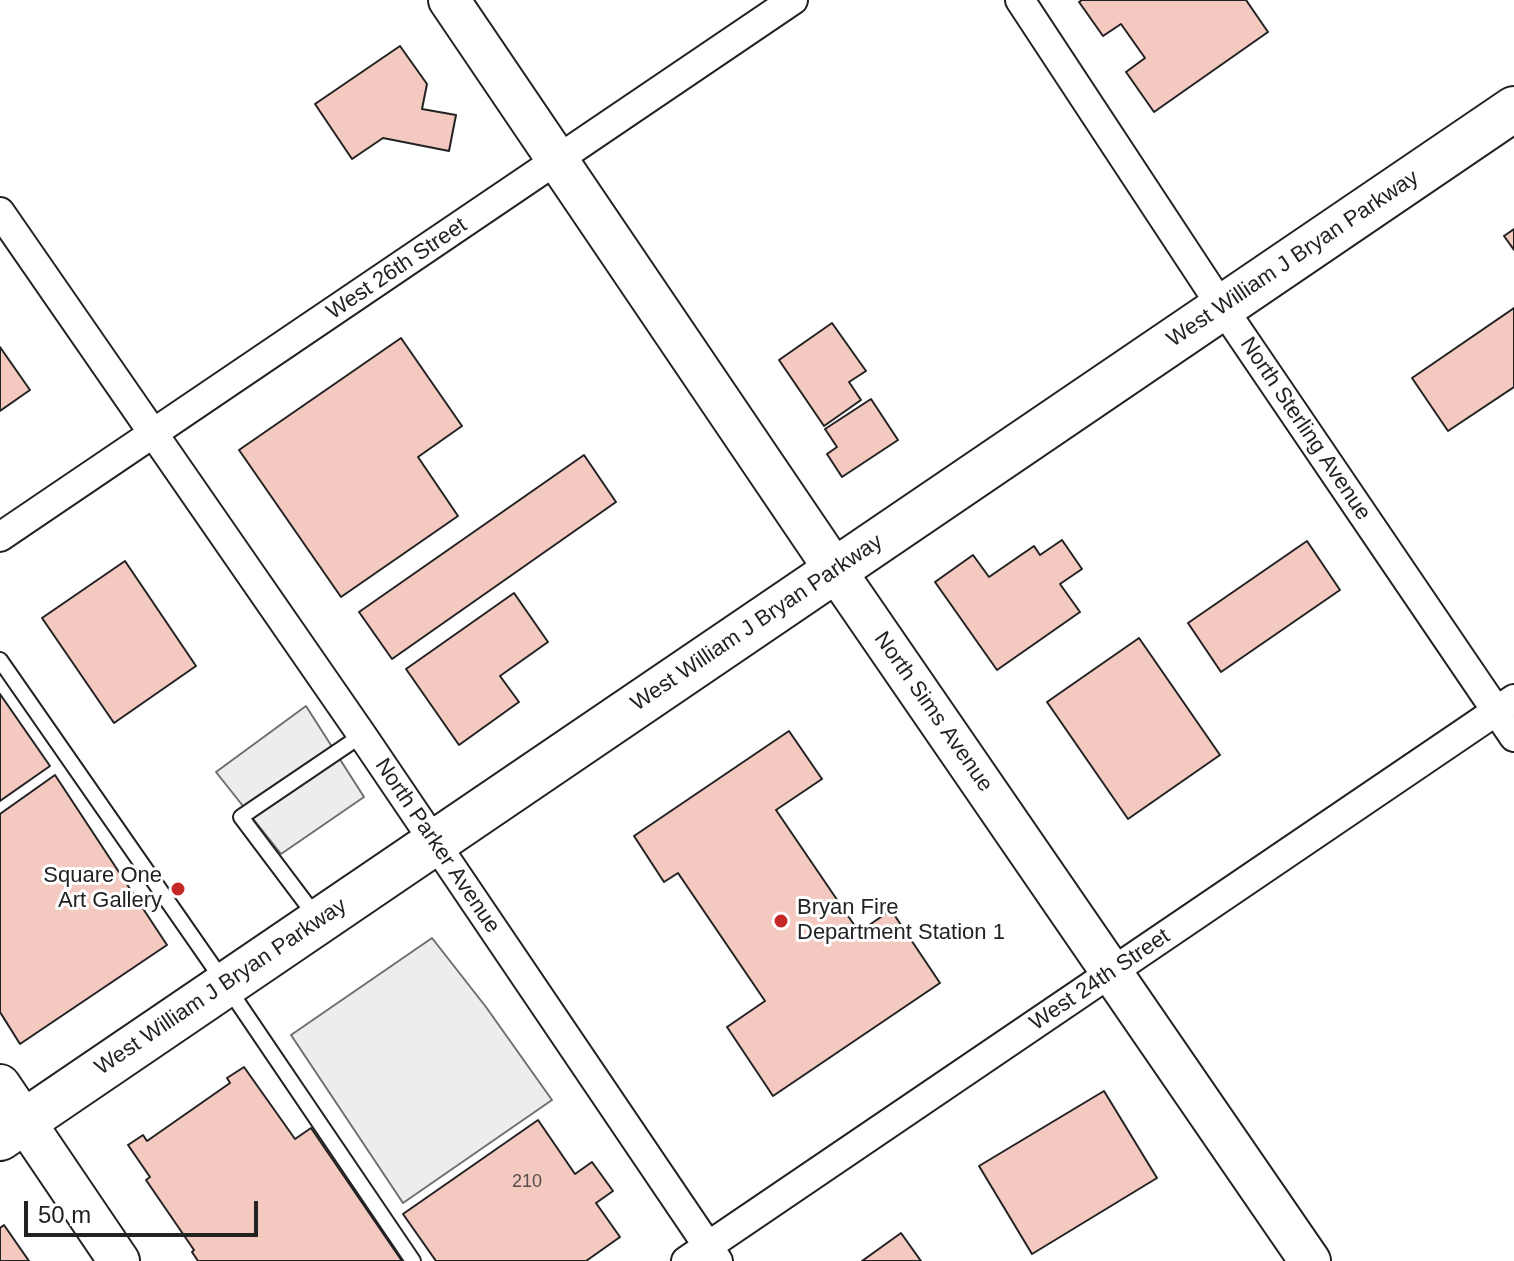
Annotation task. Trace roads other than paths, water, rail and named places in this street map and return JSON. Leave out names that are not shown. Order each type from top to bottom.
[{"type":"main road","name":"West William J Bryan Parkway","points":[[12,1129],[1514,109]]},
{"type":"street","name":"North Sims Avenue","points":[[449,0],[835,570],[1310,1261]]},
{"type":"street","name":"West 26th Street","points":[[0,537],[793,0]]},
{"type":"street","name":"North Sterling Avenue","points":[[1020,0],[1222,307],[1505,705],[1514,737]]},
{"type":"street","name":"North Parker Avenue","points":[[0,212],[362,735],[704,1256]]},
{"type":"street","name":"West 24th Street","points":[[704,1256],[1505,705]]},
{"type":"street","points":[[0,1085],[12,1129],[119,1261]]},
{"type":"lane","points":[[0,660],[413,1261]]},
{"type":"lane","points":[[318,920],[241,817],[362,735]]},
{"type":"place","name":"Square One Art Gallery","points":[[178,889]]},
{"type":"place","name":"Bryan Fire Department Station 1","points":[[781,921]]}]
